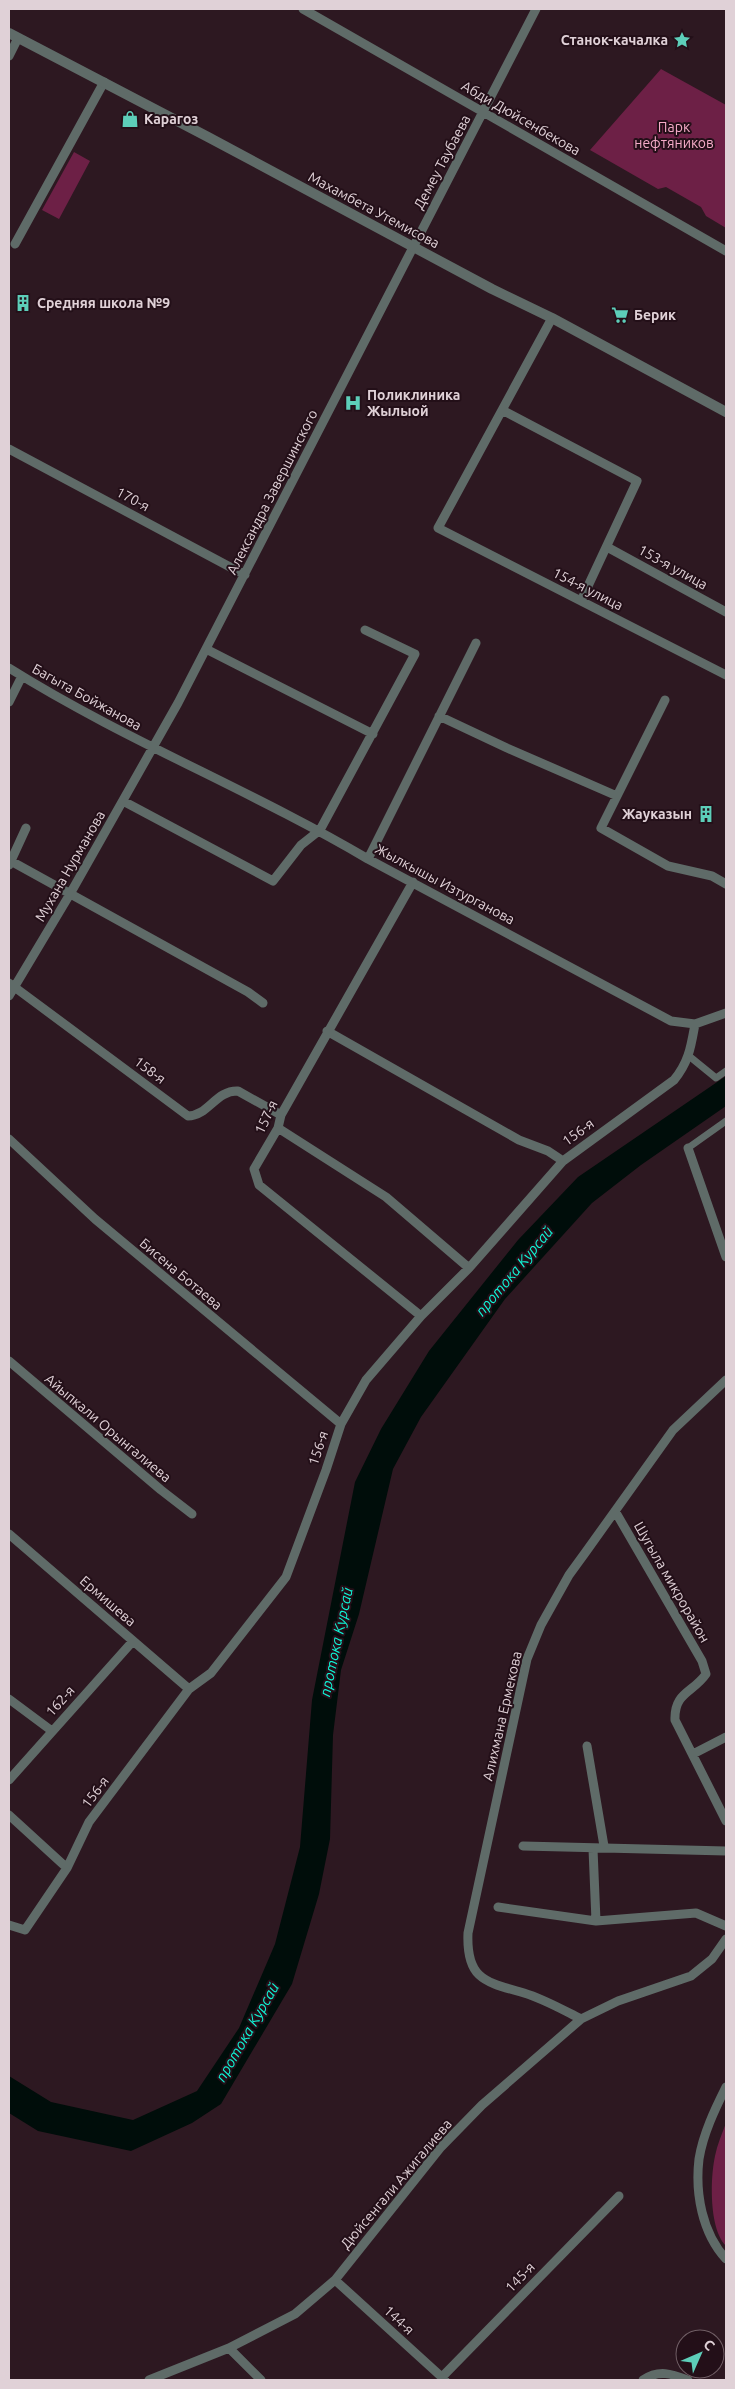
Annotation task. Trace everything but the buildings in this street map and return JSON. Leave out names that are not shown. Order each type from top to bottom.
[{"type":"street","name":"Абди Дюйсенбекова","points":[[302,9],[726,251]]},
{"type":"street","name":"Демеу Таубаева","points":[[412,247],[536,9]]},
{"type":"street","points":[[9,56],[13,36]]},
{"type":"street","name":"Махамбета Утемисова","points":[[13,36],[104,82],[492,289],[552,318],[726,412]]},
{"type":"street","points":[[15,244],[104,82]]},
{"type":"street","name":"Александра Завершинского","points":[[153,748],[245,575],[412,247]]},
{"type":"street","points":[[552,318],[502,410],[637,481],[581,601]]},
{"type":"street","name":"154-я улица","points":[[502,410],[438,528],[726,675]]},
{"type":"street","name":"170-я","points":[[9,448],[245,575]]},
{"type":"street","name":"153-я улица","points":[[607,547],[726,612]]},
{"type":"street","points":[[123,801],[274,882],[302,845],[320,830],[415,654],[365,630]]},
{"type":"street","points":[[368,859],[476,643]]},
{"type":"street","points":[[206,649],[373,734]]},
{"type":"street","name":"Багыта Бойжанова","points":[[9,668],[86,714],[153,748]]},
{"type":"street","points":[[9,702],[22,676]]},
{"type":"street","points":[[665,700],[601,828],[668,866],[712,876],[726,884]]},
{"type":"street","points":[[439,716],[617,796]]},
{"type":"street","name":"Мухана Нурманова","points":[[9,996],[12,985],[70,894],[153,748]]},
{"type":"street","name":"Жылкышы Изтурганова","points":[[153,748],[320,830],[368,859],[671,1020],[695,1024],[726,1013]]},
{"type":"street","points":[[26,828],[10,862],[248,992],[263,1003]]},
{"type":"street","name":"157-я","points":[[413,882],[327,1031],[281,1115],[278,1128],[254,1169],[259,1185],[421,1316]]},
{"type":"street","name":"158-я","points":[[12,985],[188,1116],[198,1114],[230,1090],[238,1091],[281,1115]]},
{"type":"street","name":"156-я","points":[[9,1924],[25,1930],[67,1868],[89,1822],[189,1689],[211,1673],[286,1577],[341,1424],[366,1380],[421,1316],[469,1268],[562,1161],[674,1080],[684,1068],[689,1056],[695,1024]]},
{"type":"street","points":[[327,1031],[519,1140],[548,1151],[562,1161]]},
{"type":"street","points":[[689,1056],[716,1078],[726,1071]]},
{"type":"street","points":[[726,1121],[688,1148],[726,1257]]},
{"type":"street","points":[[278,1128],[386,1197],[469,1268]]},
{"type":"street","name":"Бисена Ботаева","points":[[9,1139],[95,1219],[341,1424]]},
{"type":"street","name":"Айыпкали Орынгалиева","points":[[9,1361],[192,1514]]},
{"type":"street","name":"Алихмана Ермекова","points":[[581,2019],[525,1993],[504,1989],[488,1981],[474,1970],[467,1948],[468,1933],[528,1659],[541,1625],[557,1596],[615,1511],[673,1430],[726,1380]]},
{"type":"street","name":"Шугыла микрорайон","points":[[615,1511],[702,1661],[706,1674],[678,1699],[674,1710],[675,1720],[726,1821]]},
{"type":"street","name":"Ермишева","points":[[9,1534],[189,1689]]},
{"type":"street","name":"162-я","points":[[9,1780],[133,1641]]},
{"type":"street","points":[[9,1699],[52,1731]]},
{"type":"street","points":[[693,1754],[726,1737]]},
{"type":"street","points":[[587,1746],[604,1846]]},
{"type":"street","points":[[9,1815],[67,1868]]},
{"type":"street","points":[[523,1846],[593,1849],[604,1846],[726,1851]]},
{"type":"street","points":[[593,1849],[596,1921]]},
{"type":"street","points":[[498,1907],[596,1921],[696,1913],[726,1926]]},
{"type":"street","name":"Дюйсенгали Ажигалиева","points":[[149,2380],[229,2348],[295,2314],[335,2280],[441,2148],[482,2105],[581,2019],[618,2001],[691,1976],[712,1959],[726,1939]]},
{"type":"street","points":[[726,2087],[711,2117],[699,2158],[699,2195],[706,2230],[726,2259]]},
{"type":"street","name":"145-я","points":[[443,2379],[619,2196]]},
{"type":"street","name":"144-я","points":[[335,2280],[443,2379]]},
{"type":"street","points":[[229,2348],[261,2380]]},
{"type":"street","points":[[643,2380],[647,2377],[668,2372],[688,2380]]},
{"type":"green space","name":"Парк нефтяников","points":[[661,69],[726,105],[726,228],[706,216],[701,207],[666,187],[658,189],[590,150]]},
{"type":"green space","points":[[74,152],[90,161],[59,219],[42,210]]},
{"type":"green space","points":[[726,2123],[726,2246],[716,2228],[712,2203],[712,2177],[718,2144]]},
{"type":"water","name":"протока Курсай","points":[[726,1076],[726,1106],[641,1165],[592,1203],[505,1299],[421,1417],[393,1469],[359,1614],[341,1670],[333,1735],[330,1839],[319,1894],[292,1984],[221,2104],[192,2123],[131,2151],[38,2131],[9,2113],[9,2076],[51,2102],[133,2120],[197,2091],[239,2028],[275,1944],[300,1847],[312,1700],[355,1482],[381,1429],[429,1351],[518,1240],[578,1177]]},
{"type":"place","name":"Станок-качалка","points":[[682,40]]},
{"type":"place","name":"Карагоз","points":[[130,119]]},
{"type":"place","name":"Средняя школа №9","points":[[23,303]]},
{"type":"place","name":"Берик","points":[[620,315]]},
{"type":"place","name":"Поликлиника Жылыой","points":[[353,403]]},
{"type":"place","name":"Жауказын","points":[[706,814]]}]
